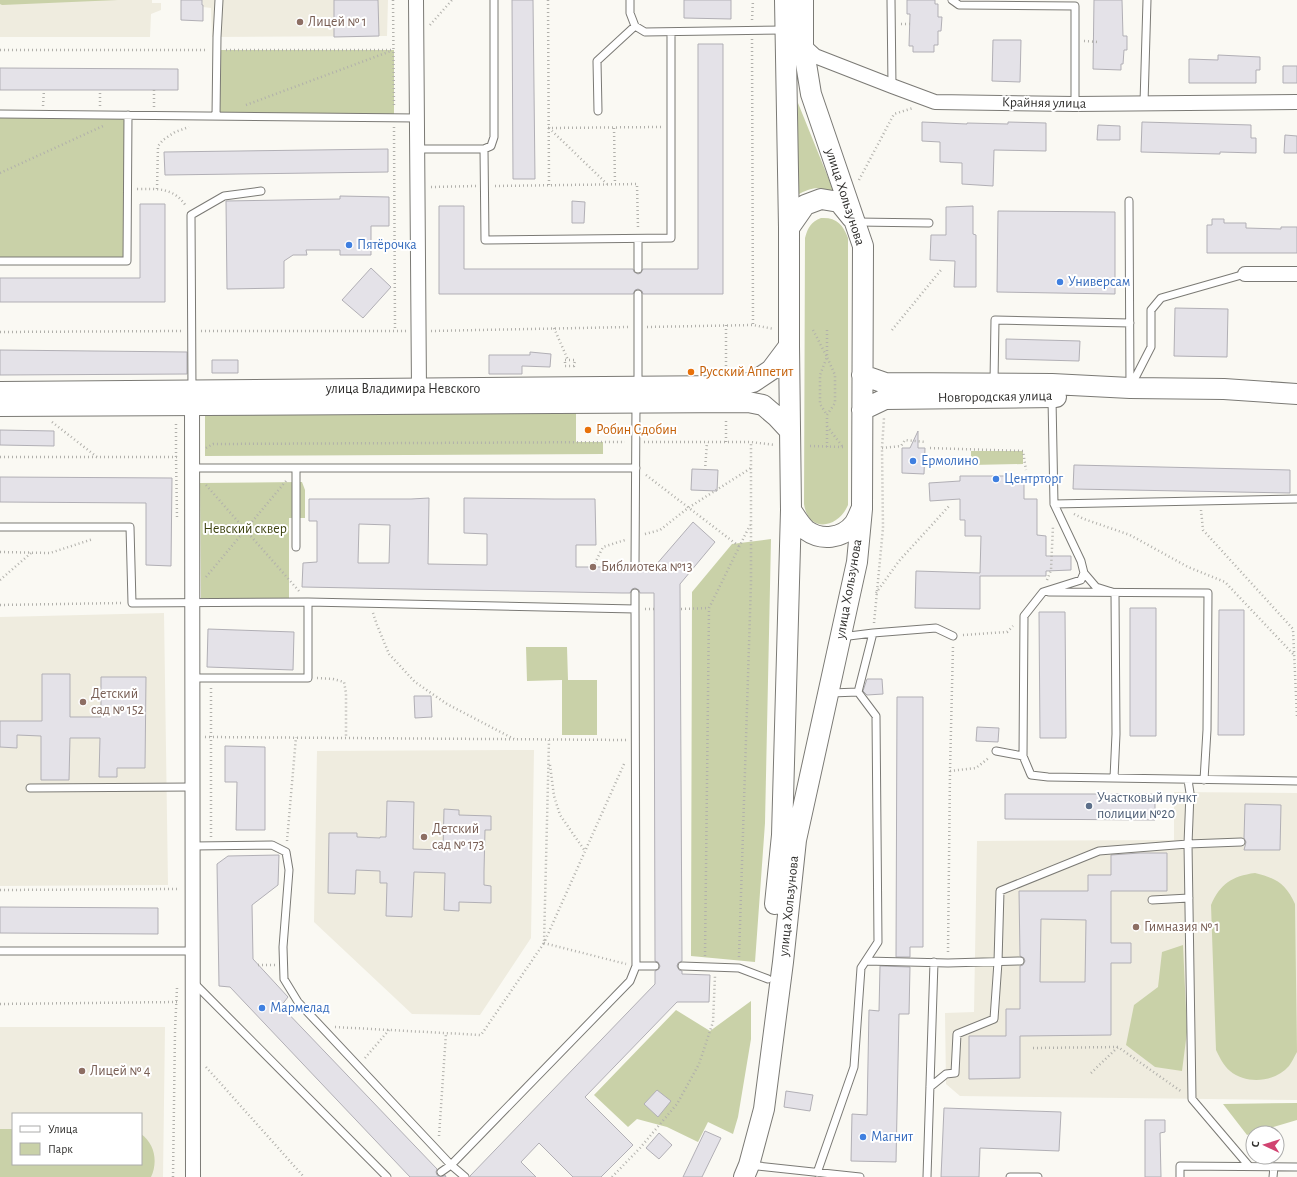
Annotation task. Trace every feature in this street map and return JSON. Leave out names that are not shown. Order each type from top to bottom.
[{"type":"main road","name":"улица Хользунова","points":[[730,1177],[737,1162],[750,1106],[768,979],[782,835],[791,510],[784,438],[783,338],[789,228],[785,0]]},
{"type":"main road","name":"улица Хользунова","points":[[746,1171],[764,1109],[783,962],[796,840],[857,562],[862,509],[863,246],[811,94],[803,45],[803,0]]},
{"type":"main road","points":[[789,228],[805,205],[821,199],[839,202],[854,222]]},
{"type":"main road","name":"улица Владимира Невского","points":[[0,406],[637,395],[731,386],[754,382],[770,370],[783,338]]},
{"type":"main road","name":"Новгородская улица","points":[[862,375],[885,383],[1052,384],[1130,388],[1224,389],[1297,394]]},
{"type":"main road","name":"Новгородская улица","points":[[862,410],[885,400],[1052,397],[1130,388]]},
{"type":"main road","name":"улица Владимира Невского","points":[[0,392],[186,403],[419,389],[637,395],[748,402],[763,405],[778,417],[784,438]]},
{"type":"main road","points":[[791,510],[806,530],[816,535],[825,537],[844,533],[854,524],[862,509]]},
{"type":"main road","points":[[784,750],[792,762],[803,763],[816,752]]},
{"type":"street","points":[[416,0],[419,389]]},
{"type":"street","name":"Крайняя улица","points":[[803,45],[815,56],[934,102],[1075,104],[1297,102]]},
{"type":"street","points":[[1245,274],[1297,274]]},
{"type":"street","points":[[186,403],[192,462],[193,1177]]},
{"type":"lane","points":[[216,116],[216,50],[219,0]]},
{"type":"lane","points":[[417,149],[484,149],[491,146],[494,137],[494,0]]},
{"type":"lane","points":[[630,0],[630,14],[635,26],[645,32],[785,30]]},
{"type":"lane","points":[[891,0],[892,86]]},
{"type":"lane","points":[[952,0],[959,5],[1077,3],[1075,104]]},
{"type":"lane","points":[[1144,103],[1146,0]]},
{"type":"lane","points":[[598,112],[598,61],[635,26]]},
{"type":"lane","points":[[484,149],[485,240],[671,238],[671,32]]},
{"type":"lane","points":[[0,114],[417,118]]},
{"type":"lane","points":[[0,261],[127,261],[128,115]]},
{"type":"lane","points":[[186,403],[192,331],[192,215],[224,196],[261,191]]},
{"type":"lane","points":[[1129,201],[1130,388]]},
{"type":"lane","points":[[854,222],[929,223]]},
{"type":"lane","points":[[638,239],[638,269]]},
{"type":"lane","points":[[1130,388],[1151,347],[1151,310],[1161,298],[1245,274]]},
{"type":"lane","points":[[635,567],[638,294]]},
{"type":"lane","points":[[994,383],[995,320],[1130,323]]},
{"type":"lane","points":[[1052,397],[1054,504],[1081,561],[1084,573],[1096,587],[1114,593]]},
{"type":"lane","points":[[192,462],[296,468],[636,468]]},
{"type":"lane","points":[[296,468],[296,547]]},
{"type":"lane","points":[[1054,504],[1297,499]]},
{"type":"lane","points":[[0,527],[130,527],[132,603],[192,597],[371,604],[635,609]]},
{"type":"lane","points":[[1084,573],[1081,580],[1043,592],[1024,616],[1024,756],[1031,775],[1048,777],[1297,781]]},
{"type":"lane","points":[[1043,592],[1208,593],[1207,730],[1204,780]]},
{"type":"lane","points":[[441,1172],[451,1165],[630,981],[636,966],[635,593]]},
{"type":"lane","points":[[1114,593],[1116,734],[1114,778]]},
{"type":"lane","points":[[192,678],[308,678],[308,602]]},
{"type":"lane","points":[[841,637],[936,628],[954,636]]},
{"type":"lane","points":[[858,692],[873,633]]},
{"type":"lane","points":[[828,693],[858,692]]},
{"type":"lane","points":[[817,1172],[854,1067],[861,968],[878,942],[876,716],[858,692]]},
{"type":"lane","points":[[996,752],[1024,756]]},
{"type":"lane","points":[[1188,780],[1190,793],[1188,844],[1192,1099],[1249,1166]]},
{"type":"lane","points":[[30,788],[193,787]]},
{"type":"lane","points":[[930,1087],[946,1074],[955,1073],[957,1034],[994,1019],[998,962],[1000,891],[1099,850],[1241,842]]},
{"type":"lane","points":[[193,846],[272,845],[286,852],[289,870],[283,947],[284,979],[298,1002],[451,1165],[465,1177]]},
{"type":"lane","points":[[1152,900],[1189,898]]},
{"type":"lane","points":[[0,951],[193,951]]},
{"type":"lane","points":[[866,961],[948,963],[1020,961]]},
{"type":"lane","points":[[928,1177],[934,962]]},
{"type":"lane","points":[[636,966],[655,966]]},
{"type":"lane","points":[[682,966],[739,968],[768,979]]},
{"type":"lane","points":[[193,982],[386,1177]]},
{"type":"lane","points":[[1180,1177],[1180,1166],[1297,1167]]},
{"type":"lane","points":[[1273,1177],[1274,1167]]},
{"type":"lane","points":[[746,1171],[796,1174],[817,1172],[860,1177]]},
{"type":"lane","points":[[1010,1177],[1038,1177]]},
{"type":"path","points":[[393,0],[395,331]]},
{"type":"path","points":[[416,42],[452,0]]},
{"type":"path","points":[[548,0],[549,185]]},
{"type":"path","points":[[753,0],[753,325]]},
{"type":"path","points":[[0,50],[394,50]]},
{"type":"path","points":[[246,105],[394,50]]},
{"type":"path","points":[[43,114],[44,90]]},
{"type":"path","points":[[99,115],[100,90]]},
{"type":"path","points":[[154,90],[154,115]]},
{"type":"path","points":[[856,184],[894,114],[934,102]]},
{"type":"path","points":[[0,173],[128,115]]},
{"type":"path","points":[[157,189],[158,146],[162,140],[175,132],[216,116]]},
{"type":"path","points":[[548,128],[671,127]]},
{"type":"path","points":[[548,128],[607,184]]},
{"type":"path","points":[[614,128],[615,184]]},
{"type":"path","points":[[417,187],[637,184],[638,239]]},
{"type":"path","points":[[127,189],[165,189],[180,198],[192,215]]},
{"type":"path","points":[[892,330],[941,270]]},
{"type":"path","points":[[0,332],[418,331],[753,325],[783,338]]},
{"type":"path","points":[[726,326],[726,376]]},
{"type":"path","points":[[554,328],[568,360]]},
{"type":"path","points":[[813,330],[835,375],[835,403],[827,415]]},
{"type":"path","points":[[827,330],[827,357],[820,375],[820,404],[827,415],[827,446]]},
{"type":"path","points":[[565,360],[568,360],[575,360],[574,366],[565,366],[565,360]]},
{"type":"path","points":[[0,458],[176,457],[186,403]]},
{"type":"path","points":[[726,413],[726,442]]},
{"type":"path","points":[[873,633],[883,528],[882,448],[884,417]]},
{"type":"path","points":[[47,418],[98,458]]},
{"type":"path","points":[[810,446],[843,447],[827,426]]},
{"type":"path","points":[[308,602],[245,530],[192,462],[213,444],[751,442],[784,438]]},
{"type":"path","points":[[875,448],[901,446],[905,440],[926,442]]},
{"type":"path","points":[[705,470],[707,442]]},
{"type":"path","points":[[739,968],[751,583],[751,442]]},
{"type":"path","points":[[930,448],[1022,451],[1026,470]]},
{"type":"path","points":[[192,597],[296,468]]},
{"type":"path","points":[[636,468],[740,547]]},
{"type":"path","points":[[594,567],[603,547],[660,530],[688,508],[751,468]]},
{"type":"path","points":[[1200,501],[1203,530],[1293,629],[1297,717]]},
{"type":"path","points":[[1043,592],[1051,570],[1054,504],[1084,519],[1130,535],[1188,567],[1225,582],[1295,656]]},
{"type":"path","points":[[876,593],[899,561],[949,506]]},
{"type":"path","points":[[704,967],[709,608],[751,524]]},
{"type":"path","points":[[0,552],[50,552],[93,539]]},
{"type":"path","points":[[0,580],[32,552]]},
{"type":"path","points":[[0,605],[132,603]]},
{"type":"path","points":[[371,604],[388,654],[415,682],[447,704],[514,739]]},
{"type":"path","points":[[681,609],[709,608]]},
{"type":"path","points":[[948,963],[950,770],[954,636],[1008,632],[1024,616]]},
{"type":"path","points":[[211,678],[211,845]]},
{"type":"path","points":[[308,678],[333,679],[344,682],[346,693],[346,738]]},
{"type":"path","points":[[193,737],[635,740],[544,943],[481,1035],[320,1026]]},
{"type":"path","points":[[286,852],[296,737]]},
{"type":"path","points":[[544,943],[549,740]]},
{"type":"path","points":[[950,770],[976,768],[996,752]]},
{"type":"path","points":[[548,758],[554,796],[560,815],[585,851]]},
{"type":"path","points":[[0,890],[179,889]]},
{"type":"path","points":[[544,943],[636,966]]},
{"type":"path","points":[[258,965],[283,965]]},
{"type":"path","points":[[612,1177],[640,1148],[677,1104],[699,1064],[713,1022],[716,967]]},
{"type":"path","points":[[0,1004],[177,1002]]},
{"type":"path","points":[[174,1177],[175,1030]]},
{"type":"path","points":[[358,1066],[389,1030]]},
{"type":"path","points":[[438,1151],[446,1033]]},
{"type":"path","points":[[1033,1048],[1118,1048],[1192,1099]]},
{"type":"path","points":[[1091,1073],[1118,1048]]},
{"type":"path","points":[[193,1052],[304,1177]]},
{"type":"shaded area","points":[[0,0],[152,0],[152,3],[161,3],[161,10],[151,14],[150,37],[0,37]]},
{"type":"shaded area","name":"Лицей № 1","points":[[202,0],[388,0],[387,36],[212,37],[211,8],[203,7]]},
{"type":"shaded area","name":"Детский сад № 152","points":[[164,613],[168,885],[0,886],[0,617]]},
{"type":"shaded area","name":"Детский сад № 173","points":[[534,750],[531,938],[480,1015],[412,1014],[314,922],[317,751]]},
{"type":"shaded area","name":"Гимназия № 1","points":[[1174,792],[1297,793],[1297,1100],[960,1096],[946,1084],[945,1013],[974,1012],[977,841],[1174,840]]},
{"type":"shaded area","name":"Лицей № 4","points":[[0,1027],[165,1027],[163,1177],[0,1177]]},
{"type":"green space","points":[[0,0],[118,0],[2,5],[0,4]]},
{"type":"green space","points":[[216,50],[394,50],[394,118],[216,116]]},
{"type":"green space","points":[[798,103],[834,192],[815,188],[797,195]]},
{"type":"green space","points":[[0,114],[128,115],[127,261],[0,261]]},
{"type":"green space","points":[[821,218],[831,219],[838,222],[844,229],[848,238],[848,505],[837,519],[831,523],[824,524],[811,520],[804,504],[805,238],[810,225]]},
{"type":"green space","points":[[576,413],[576,442],[603,442],[603,454],[205,456],[205,414]]},
{"type":"green space","points":[[971,451],[1023,451],[1023,464],[971,465]]},
{"type":"green space","name":"Невский сквер","points":[[302,482],[305,490],[305,518],[289,518],[289,598],[201,598],[200,483]]},
{"type":"green space","points":[[771,539],[765,823],[755,962],[691,956],[692,592],[732,544]]},
{"type":"green space","points":[[526,647],[567,647],[568,680],[597,680],[597,735],[562,735],[562,680],[527,681]]},
{"type":"green space","points":[[1255,873],[1269,877],[1280,883],[1288,891],[1295,904],[1297,1052],[1289,1066],[1283,1071],[1276,1076],[1261,1080],[1244,1078],[1230,1071],[1216,1050],[1211,905],[1218,892],[1228,882],[1240,876]]},
{"type":"green space","points":[[1183,945],[1187,1032],[1182,1071],[1155,1067],[1126,1045],[1134,1005],[1158,987],[1162,952]]},
{"type":"green space","points":[[751,1001],[751,1039],[738,1117],[733,1134],[708,1122],[698,1142],[667,1127],[637,1119],[628,1127],[594,1095],[676,1010],[710,1031]]},
{"type":"green space","points":[[1297,1103],[1297,1120],[1280,1125],[1245,1125],[1245,1132],[1223,1104]]},
{"type":"green space","points":[[0,1129],[12,1129],[12,1165],[142,1165],[142,1135],[146,1138],[152,1148],[155,1159],[151,1177],[0,1177]]},
{"type":"building","points":[[181,0],[202,0],[203,21],[181,20]]},
{"type":"building","points":[[334,0],[378,0],[379,36],[334,37]]},
{"type":"building","points":[[512,0],[533,0],[535,179],[513,179]]},
{"type":"building","points":[[684,0],[731,0],[731,19],[684,18]]},
{"type":"building","points":[[907,0],[935,0],[935,4],[938,4],[938,17],[942,17],[941,31],[938,31],[938,45],[934,45],[934,52],[913,52],[913,46],[909,46],[910,14],[907,14]]},
{"type":"building","points":[[1094,0],[1122,0],[1123,36],[1127,36],[1127,50],[1124,50],[1121,70],[1093,69]]},
{"type":"building","points":[[993,40],[1021,40],[1020,82],[992,81]]},
{"type":"building","points":[[698,44],[723,44],[723,294],[643,294],[642,291],[638,289],[635,290],[633,294],[439,294],[439,206],[464,206],[464,269],[633,269],[634,272],[638,274],[641,273],[643,269],[698,269]]},
{"type":"building","points":[[1218,55],[1260,57],[1260,70],[1256,70],[1256,83],[1189,83],[1189,59],[1218,60]]},
{"type":"building","points":[[1283,66],[1297,66],[1297,83],[1283,83]]},
{"type":"building","points":[[0,68],[178,69],[178,90],[0,90]]},
{"type":"building","points":[[922,122],[967,124],[1008,124],[1008,122],[1046,123],[1046,151],[994,150],[993,186],[962,184],[962,163],[940,162],[940,142],[922,141]]},
{"type":"building","points":[[1142,122],[1251,125],[1251,138],[1256,138],[1256,153],[1220,152],[1220,154],[1141,152]]},
{"type":"building","points":[[1098,125],[1120,126],[1120,140],[1097,140]]},
{"type":"building","points":[[1285,135],[1297,136],[1297,153],[1284,153]]},
{"type":"building","points":[[388,149],[388,172],[165,175],[164,152]]},
{"type":"building","points":[[340,196],[389,197],[389,226],[371,226],[371,255],[340,255],[340,250],[306,250],[307,255],[293,255],[284,261],[284,288],[227,289],[226,201],[340,199]]},
{"type":"building","points":[[572,201],[585,202],[584,223],[572,223]]},
{"type":"building","points":[[140,204],[165,204],[165,302],[0,302],[0,278],[140,278]]},
{"type":"building","points":[[973,206],[973,234],[976,235],[976,287],[954,287],[955,261],[930,260],[931,235],[946,235],[946,207]]},
{"type":"building","points":[[998,211],[1115,212],[1115,294],[997,292]]},
{"type":"building","points":[[1212,219],[1224,219],[1224,223],[1246,223],[1246,228],[1281,229],[1281,227],[1297,227],[1297,253],[1207,253],[1207,225],[1212,225]]},
{"type":"building","points":[[371,268],[391,287],[363,318],[342,300]]},
{"type":"building","points":[[1175,308],[1228,309],[1227,357],[1174,356]]},
{"type":"building","points":[[1006,339],[1080,341],[1079,361],[1006,359]]},
{"type":"building","points":[[0,350],[187,352],[187,374],[0,375]]},
{"type":"building","points":[[530,352],[551,354],[550,367],[522,366],[522,374],[489,374],[489,355],[530,355]]},
{"type":"building","points":[[212,360],[238,360],[238,373],[212,373]]},
{"type":"building","points":[[0,430],[54,431],[54,446],[0,445]]},
{"type":"building","name":"Ермолино","points":[[918,431],[918,448],[925,448],[924,474],[902,473],[902,448],[910,448]]},
{"type":"building","points":[[1074,465],[1290,470],[1290,493],[1073,489]]},
{"type":"building","points":[[692,469],[718,470],[717,491],[691,490]]},
{"type":"building","points":[[960,476],[1024,476],[1024,499],[1037,499],[1037,535],[1046,536],[1046,556],[1071,556],[1071,570],[1046,571],[1046,576],[980,576],[980,609],[915,608],[916,571],[980,573],[981,536],[965,536],[965,520],[960,520],[960,499],[930,501],[929,483],[960,481]]},
{"type":"building","points":[[0,477],[172,478],[171,566],[146,565],[146,503],[0,502]]},
{"type":"building","points":[[429,498],[428,564],[487,565],[487,534],[464,533],[464,498],[595,499],[596,545],[576,545],[576,567],[630,567],[632,571],[635,572],[639,570],[640,567],[655,566],[693,522],[715,542],[680,584],[682,961],[678,963],[677,966],[679,970],[682,971],[682,974],[710,975],[709,1002],[677,1002],[585,1097],[633,1145],[601,1177],[573,1177],[539,1143],[521,1162],[536,1177],[470,1176],[655,984],[655,971],[659,969],[660,966],[658,962],[655,961],[654,593],[640,593],[639,590],[635,588],[632,589],[630,593],[622,593],[302,587],[303,563],[317,562],[317,521],[309,521],[309,499]],"holes":[[[359,524],[390,525],[389,563],[358,563]]]},
{"type":"building","points":[[1130,608],[1156,608],[1156,736],[1130,736]]},
{"type":"building","points":[[1219,610],[1244,610],[1244,735],[1218,735]]},
{"type":"building","points":[[1039,612],[1065,612],[1066,738],[1040,738]]},
{"type":"building","points":[[208,629],[294,632],[293,670],[207,667]]},
{"type":"building","points":[[42,674],[70,674],[70,717],[101,717],[101,677],[146,677],[145,768],[117,768],[117,777],[99,777],[100,738],[70,738],[69,780],[41,780],[41,736],[17,735],[17,748],[0,747],[0,721],[42,721]]},
{"type":"building","points":[[867,679],[882,679],[883,694],[867,695],[863,691]]},
{"type":"building","points":[[414,696],[431,696],[432,717],[415,718]]},
{"type":"building","points":[[897,697],[923,697],[923,947],[910,947],[910,957],[896,957]]},
{"type":"building","points":[[977,727],[999,728],[998,742],[976,741]]},
{"type":"building","points":[[225,746],[265,747],[265,830],[236,830],[237,782],[225,782]]},
{"type":"building","points":[[1005,794],[1155,794],[1155,820],[1005,819]]},
{"type":"building","points":[[387,801],[414,802],[413,849],[443,850],[444,809],[459,810],[459,815],[491,816],[491,830],[485,830],[484,885],[491,886],[491,903],[459,902],[459,911],[444,910],[445,873],[414,872],[412,917],[386,916],[387,883],[380,883],[380,871],[356,870],[355,894],[328,893],[329,833],[357,833],[357,837],[386,837]]},
{"type":"building","points":[[1245,804],[1281,805],[1280,850],[1244,850],[1246,842],[1244,838]]},
{"type":"building","points":[[1167,853],[1167,891],[1111,891],[1111,943],[1131,943],[1131,963],[1111,963],[1111,1035],[1020,1036],[1020,1078],[969,1079],[969,1036],[1006,1036],[1006,1009],[1020,1009],[1020,966],[1023,965],[1025,961],[1024,958],[1020,956],[1019,891],[1088,891],[1088,875],[1111,875],[1111,855]],"holes":[[[1041,919],[1086,920],[1085,982],[1040,982]]]},
{"type":"building","points":[[279,855],[278,885],[252,905],[253,959],[288,997],[281,1006],[437,1169],[437,1175],[441,1177],[410,1177],[230,987],[219,986],[217,864],[228,856]]},
{"type":"building","points":[[0,907],[158,908],[158,934],[0,933]]},
{"type":"building","points":[[880,966],[910,967],[909,1014],[899,1014],[896,1162],[851,1161],[852,1114],[867,1115],[869,1010],[879,1011]]},
{"type":"building","points":[[657,1090],[671,1101],[658,1117],[644,1104]]},
{"type":"building","points":[[786,1091],[813,1095],[810,1111],[784,1107]]},
{"type":"building","points":[[944,1108],[1061,1112],[1059,1151],[980,1148],[979,1177],[941,1177]]},
{"type":"building","points":[[1145,1120],[1165,1120],[1165,1132],[1160,1133],[1161,1177],[1145,1177]]},
{"type":"building","points":[[705,1131],[721,1138],[702,1177],[683,1177]]},
{"type":"building","points":[[659,1133],[672,1145],[659,1159],[646,1148]]},
{"type":"place","name":"Лицей № 1","points":[[300,22]]},
{"type":"place","name":"Пятёрочка","points":[[349,245]]},
{"type":"place","name":"Универсам","points":[[1060,282]]},
{"type":"place","name":"Русский Аппетит","points":[[691,372]]},
{"type":"place","name":"Робин Сдобин","points":[[588,430]]},
{"type":"place","name":"Ермолино","points":[[913,461]]},
{"type":"place","name":"Центрторг","points":[[996,479]]},
{"type":"place","name":"Библиотека №13","points":[[593,567]]},
{"type":"place","name":"Детский сад № 152","points":[[83,702]]},
{"type":"place","name":"Участковый пункт полиции №20","points":[[1089,806]]},
{"type":"place","name":"Детский сад № 173","points":[[424,837]]},
{"type":"place","name":"Гимназия № 1","points":[[1136,927]]},
{"type":"place","name":"Мармелад","points":[[262,1008]]},
{"type":"place","name":"Лицей № 4","points":[[82,1071]]},
{"type":"place","name":"Магнит","points":[[863,1137]]}]
